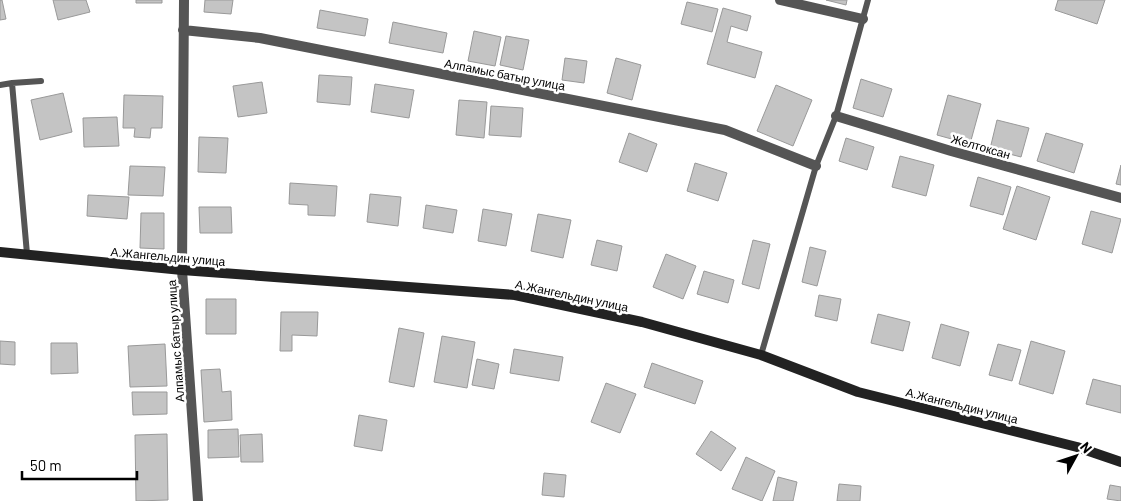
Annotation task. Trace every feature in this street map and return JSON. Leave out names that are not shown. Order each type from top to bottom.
[{"type":"street","name":"Алпамыс батыр улица","points":[[184,0],[182,270],[198,501]]},
{"type":"street","points":[[780,0],[863,19]]},
{"type":"street","name":"Алпамыс батыр улица","points":[[183,30],[260,38],[725,130],[816,166]]},
{"type":"street","name":"Желтоксан","points":[[836,116],[951,151],[1121,198]]},
{"type":"street","name":"А.Жангельдин улица","points":[[0,252],[182,270],[515,295],[642,322],[761,355],[858,392],[1077,447],[1121,462]]},
{"type":"lane","points":[[761,355],[816,166],[836,116],[868,0]]},
{"type":"lane","points":[[0,86],[41,80]]},
{"type":"lane","points":[[12,83],[27,254]]},
{"type":"building","points":[[0,0],[2,0],[6,19],[0,20]]},
{"type":"building","points":[[53,0],[86,0],[90,12],[58,20]]},
{"type":"building","points":[[136,0],[162,0],[162,3],[136,3]]},
{"type":"building","points":[[205,0],[233,0],[231,14],[204,12]]},
{"type":"building","points":[[826,0],[847,0],[846,5]]},
{"type":"building","points":[[1058,0],[1105,0],[1097,24],[1055,10]]},
{"type":"building","points":[[687,2],[718,9],[712,32],[681,24]]},
{"type":"building","points":[[723,8],[751,16],[747,31],[731,26],[727,42],[762,52],[755,78],[707,64]]},
{"type":"building","points":[[320,10],[368,19],[365,36],[317,28]]},
{"type":"building","points":[[393,22],[447,33],[443,53],[389,43]]},
{"type":"building","points":[[474,31],[501,37],[495,66],[468,61]]},
{"type":"building","points":[[506,36],[529,40],[523,70],[500,65]]},
{"type":"building","points":[[565,58],[587,61],[584,83],[562,80]]},
{"type":"building","points":[[616,58],[641,65],[632,100],[607,93]]},
{"type":"building","points":[[319,75],[352,77],[350,105],[317,102]]},
{"type":"building","points":[[861,79],[892,89],[883,117],[853,108]]},
{"type":"building","points":[[262,82],[267,113],[238,117],[233,86]]},
{"type":"building","points":[[375,84],[414,90],[409,118],[371,112]]},
{"type":"building","points":[[776,85],[812,100],[793,146],[757,131]]},
{"type":"building","points":[[63,93],[72,132],[40,140],[31,100]]},
{"type":"building","points":[[124,95],[163,96],[162,128],[151,128],[150,138],[134,137],[135,128],[123,128]]},
{"type":"building","points":[[948,95],[981,104],[970,144],[937,135]]},
{"type":"building","points":[[459,100],[487,102],[484,138],[456,135]]},
{"type":"building","points":[[491,106],[523,108],[521,137],[489,135]]},
{"type":"building","points":[[117,117],[119,146],[84,147],[83,118]]},
{"type":"building","points":[[997,120],[1029,128],[1021,157],[990,149]]},
{"type":"building","points":[[629,133],[657,144],[647,172],[619,162]]},
{"type":"building","points":[[1046,133],[1083,144],[1074,173],[1037,161]]},
{"type":"building","points":[[199,137],[228,138],[226,173],[198,172]]},
{"type":"building","points":[[846,138],[874,147],[867,170],[839,161]]},
{"type":"building","points":[[900,156],[934,165],[926,196],[892,187]]},
{"type":"building","points":[[695,163],[727,173],[718,201],[687,191]]},
{"type":"building","points":[[1121,165],[1121,185],[1116,184]]},
{"type":"building","points":[[130,166],[165,167],[163,196],[128,195]]},
{"type":"building","points":[[978,177],[1011,187],[1003,215],[970,206]]},
{"type":"building","points":[[290,183],[337,186],[335,216],[308,215],[308,205],[289,204]]},
{"type":"building","points":[[1017,186],[1050,197],[1036,240],[1003,229]]},
{"type":"building","points":[[370,194],[401,197],[398,226],[367,222]]},
{"type":"building","points":[[88,195],[129,197],[127,219],[87,216]]},
{"type":"building","points":[[426,205],[457,210],[453,233],[423,228]]},
{"type":"building","points":[[199,207],[231,207],[232,233],[200,233]]},
{"type":"building","points":[[483,209],[512,214],[506,246],[478,241]]},
{"type":"building","points":[[1091,211],[1121,219],[1112,253],[1082,244]]},
{"type":"building","points":[[141,213],[164,213],[164,249],[140,248]]},
{"type":"building","points":[[538,214],[571,220],[563,258],[531,251]]},
{"type":"building","points":[[597,240],[622,246],[617,271],[591,265]]},
{"type":"building","points":[[753,240],[770,244],[759,289],[742,284]]},
{"type":"building","points":[[810,247],[826,251],[817,286],[802,282]]},
{"type":"building","points":[[666,254],[696,266],[683,299],[653,287]]},
{"type":"building","points":[[704,271],[734,280],[728,303],[697,294]]},
{"type":"building","points":[[819,295],[841,299],[837,321],[815,316]]},
{"type":"building","points":[[206,299],[236,299],[236,334],[206,334]]},
{"type":"building","points":[[281,312],[318,312],[317,336],[292,335],[292,351],[280,351]]},
{"type":"building","points":[[878,314],[910,322],[903,351],[871,343]]},
{"type":"building","points":[[941,324],[969,332],[960,366],[932,358]]},
{"type":"building","points":[[399,328],[424,333],[414,387],[389,382]]},
{"type":"building","points":[[442,336],[475,342],[467,388],[434,382]]},
{"type":"building","points":[[0,341],[15,342],[15,365],[0,364]]},
{"type":"building","points":[[1031,341],[1065,351],[1053,394],[1019,384]]},
{"type":"building","points":[[51,343],[77,343],[78,373],[51,374]]},
{"type":"building","points":[[165,344],[167,386],[130,387],[128,346]]},
{"type":"building","points":[[998,344],[1021,350],[1012,381],[989,375]]},
{"type":"building","points":[[514,349],[563,357],[559,381],[510,373]]},
{"type":"building","points":[[477,359],[499,364],[494,389],[472,385]]},
{"type":"building","points":[[652,363],[703,381],[695,404],[644,387]]},
{"type":"building","points":[[220,369],[222,392],[231,391],[232,420],[204,422],[201,370]]},
{"type":"building","points":[[1093,379],[1121,386],[1121,413],[1086,404]]},
{"type":"building","points":[[606,383],[636,394],[620,433],[591,422]]},
{"type":"building","points":[[132,392],[167,392],[167,414],[133,415]]},
{"type":"building","points":[[359,415],[387,420],[382,451],[354,446]]},
{"type":"building","points":[[238,429],[239,457],[208,458],[208,430]]},
{"type":"building","points":[[711,431],[736,448],[721,471],[696,454]]},
{"type":"building","points":[[167,434],[168,500],[136,501],[135,435]]},
{"type":"building","points":[[262,434],[263,462],[241,462],[240,435]]},
{"type":"building","points":[[746,457],[775,471],[762,501],[732,489]]},
{"type":"building","points":[[544,473],[566,475],[564,497],[542,495]]},
{"type":"building","points":[[778,477],[797,482],[793,501],[773,501]]},
{"type":"building","points":[[839,484],[861,486],[860,501],[837,501]]},
{"type":"building","points":[[1110,485],[1121,487],[1121,501],[1107,499]]}]
